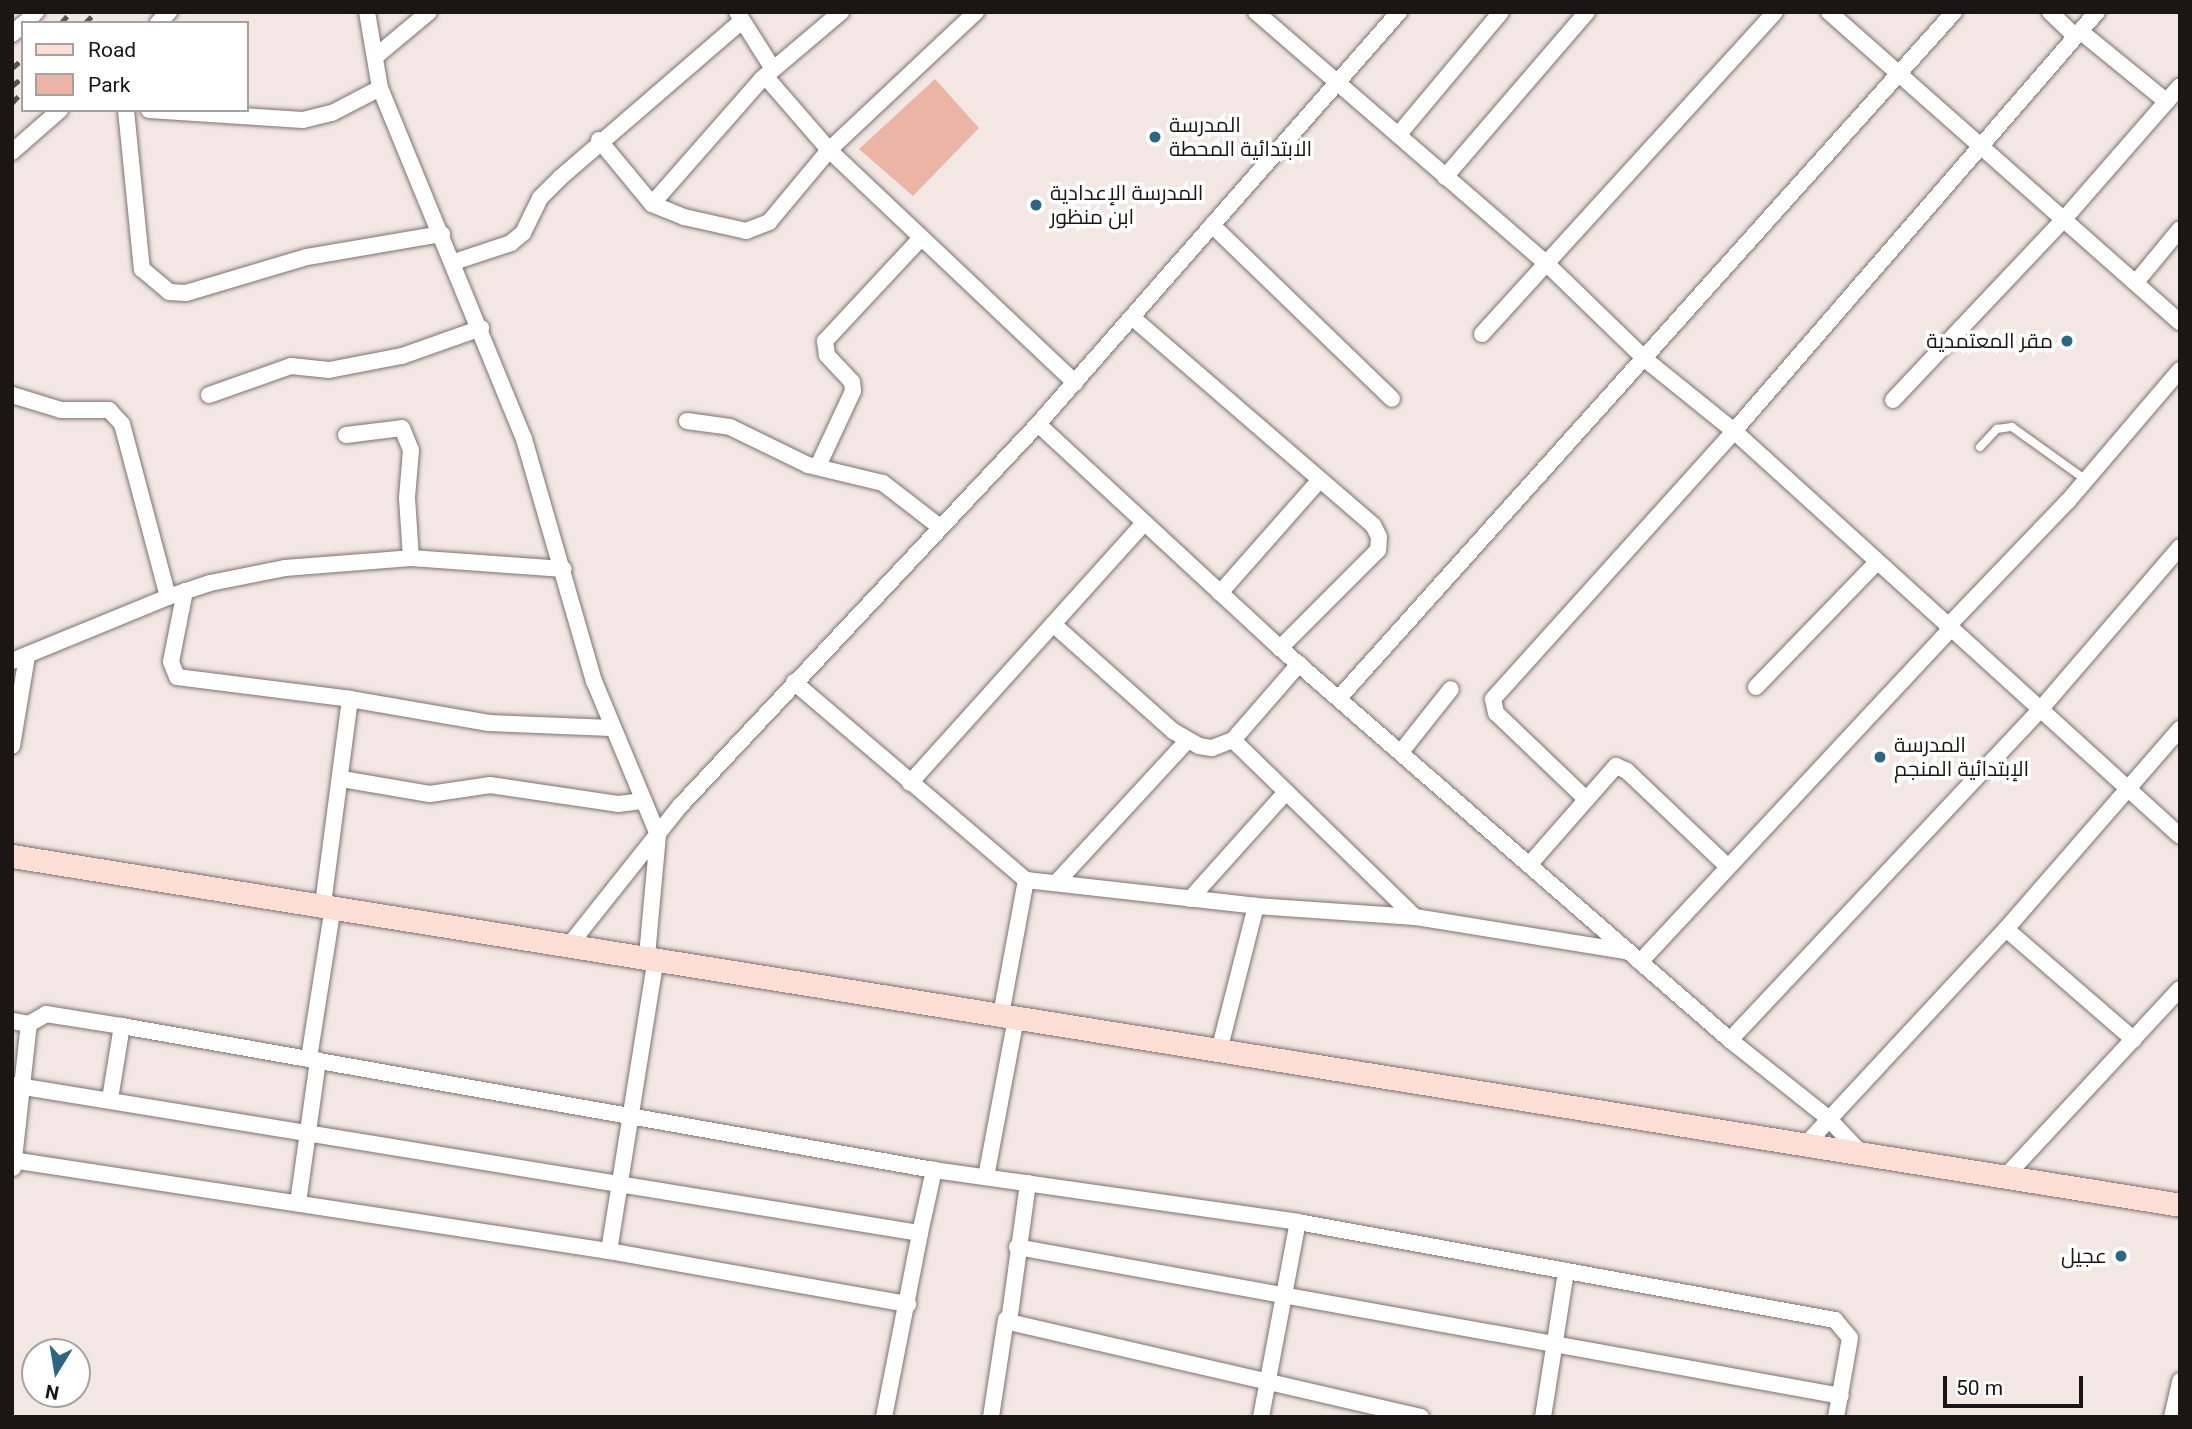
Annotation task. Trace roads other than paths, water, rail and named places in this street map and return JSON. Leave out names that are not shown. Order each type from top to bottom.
[{"type":"main road","points":[[12,856],[572,943],[1219,1051],[1807,1143],[2180,1205]]},
{"type":"street","points":[[367,12],[380,88],[454,262],[524,439],[611,728],[658,835],[651,957],[633,1113],[609,1251]]},
{"type":"street","points":[[375,57],[429,12]]},
{"type":"street","points":[[652,204],[769,72],[841,12]]},
{"type":"street","points":[[599,141],[652,204],[730,229],[758,230],[830,150],[976,12]]},
{"type":"street","points":[[1256,12],[1546,263],[1646,360],[1734,431],[1876,563],[2180,836]]},
{"type":"street","points":[[572,943],[658,835],[794,682],[1075,383],[1399,12]]},
{"type":"street","points":[[1399,134],[1501,12]]},
{"type":"street","points":[[1446,177],[1587,12]]},
{"type":"street","points":[[1482,334],[1775,12]]},
{"type":"street","points":[[1829,12],[1979,149],[2065,218],[2180,322]]},
{"type":"street","points":[[1339,698],[1646,360],[1954,12]]},
{"type":"street","points":[[2050,12],[2167,102]]},
{"type":"street","points":[[1586,799],[1496,713],[1493,699],[1734,431],[2097,12]]},
{"type":"street","points":[[454,262],[517,238],[540,198],[599,141],[664,92],[739,17],[769,72],[830,150],[1075,383]]},
{"type":"street","points":[[1893,400],[2065,218],[2180,86]]},
{"type":"street","points":[[180,112],[303,120],[332,113],[380,88]]},
{"type":"street","points":[[12,152],[58,112]]},
{"type":"street","points":[[126,112],[142,270],[169,292],[186,293],[307,257],[442,234]]},
{"type":"street","points":[[1212,225],[1392,399]]},
{"type":"street","points":[[2137,281],[2180,229]]},
{"type":"street","points":[[818,467],[853,391],[852,382],[827,355],[825,341],[921,238]]},
{"type":"street","points":[[1133,318],[1318,482],[1373,526],[1379,537],[1378,550],[1280,648]]},
{"type":"street","points":[[209,395],[291,366],[329,370],[402,356],[481,328]]},
{"type":"street","points":[[1640,962],[2086,480],[2180,370]]},
{"type":"street","points":[[12,395],[61,410],[109,410],[122,424],[168,597]]},
{"type":"street","points":[[687,421],[730,427],[818,467],[883,483],[940,527]]},
{"type":"street","points":[[1038,424],[1142,525],[1280,648],[1730,1040],[1828,1118],[1860,1152]]},
{"type":"street","points":[[346,435],[402,428],[411,450],[407,498],[411,558]]},
{"type":"street","points":[[1220,593],[1318,482]]},
{"type":"street","points":[[910,783],[1142,525]]},
{"type":"street","points":[[1730,1040],[2039,711],[2180,547]]},
{"type":"street","points":[[12,746],[20,659],[185,591],[285,568],[411,558],[564,569]]},
{"type":"street","points":[[1756,687],[1876,563]]},
{"type":"street","points":[[185,591],[172,662],[177,677],[351,699],[489,723],[611,728]]},
{"type":"street","points":[[1053,624],[1187,741],[1212,748],[1233,740],[1299,664]]},
{"type":"street","points":[[794,682],[1026,880],[1256,906],[1415,917],[1627,951]]},
{"type":"street","points":[[1401,752],[1451,689]]},
{"type":"street","points":[[298,1203],[308,1132],[328,905],[351,699]]},
{"type":"street","points":[[1807,1143],[2006,929],[2180,729]]},
{"type":"street","points":[[1233,740],[1415,917]]},
{"type":"street","points":[[1056,883],[1187,741]]},
{"type":"street","points":[[1529,864],[1611,769],[1622,767],[1728,867]]},
{"type":"street","points":[[342,779],[430,794],[490,785],[618,804],[645,801]]},
{"type":"street","points":[[1190,899],[1286,792]]},
{"type":"street","points":[[986,1177],[1026,880]]},
{"type":"street","points":[[1219,1051],[1256,906]]},
{"type":"street","points":[[2006,929],[2134,1040]]},
{"type":"street","points":[[2006,1176],[2180,989]]},
{"type":"street","points":[[12,1021],[29,1024],[46,1014],[122,1026],[633,1113],[934,1170],[1298,1222],[1836,1320],[1850,1338],[1836,1417]]},
{"type":"street","points":[[29,1024],[17,1086],[13,1163],[609,1251],[908,1304]]},
{"type":"street","points":[[110,1099],[122,1026]]},
{"type":"street","points":[[17,1086],[110,1099],[920,1233]]},
{"type":"street","points":[[884,1417],[934,1170]]},
{"type":"street","points":[[991,1417],[1028,1183]]},
{"type":"street","points":[[1261,1417],[1286,1298],[1298,1222]]},
{"type":"street","points":[[1017,1247],[1286,1298],[1555,1342],[1841,1396]]},
{"type":"street","points":[[1543,1417],[1566,1271]]},
{"type":"street","points":[[1006,1319],[1267,1384],[1421,1417]]},
{"type":"street","points":[[2172,1417],[2180,1381]]},
{"type":"lane","points":[[1980,447],[1997,429],[2012,427],[2086,480]]},
{"type":"railway","points":[[63,21],[71,12]]},
{"type":"railway","points":[[87,21],[96,12]]},
{"type":"railway","points":[[12,68],[21,61]]},
{"type":"railway","points":[[12,86],[21,79]]},
{"type":"railway","points":[[12,103],[21,93]]},
{"type":"place","name":"المدرسة الابتدائية المحطة","points":[[1155,137]]},
{"type":"place","name":"المدرسة الإعدادية ابن منظور","points":[[1036,205]]},
{"type":"place","name":"مقر المعتمدية","points":[[2067,341]]},
{"type":"place","name":"المدرسة الإبتدائية المنجم","points":[[1880,757]]},
{"type":"place","name":"عجيل","points":[[2121,1256]]}]
